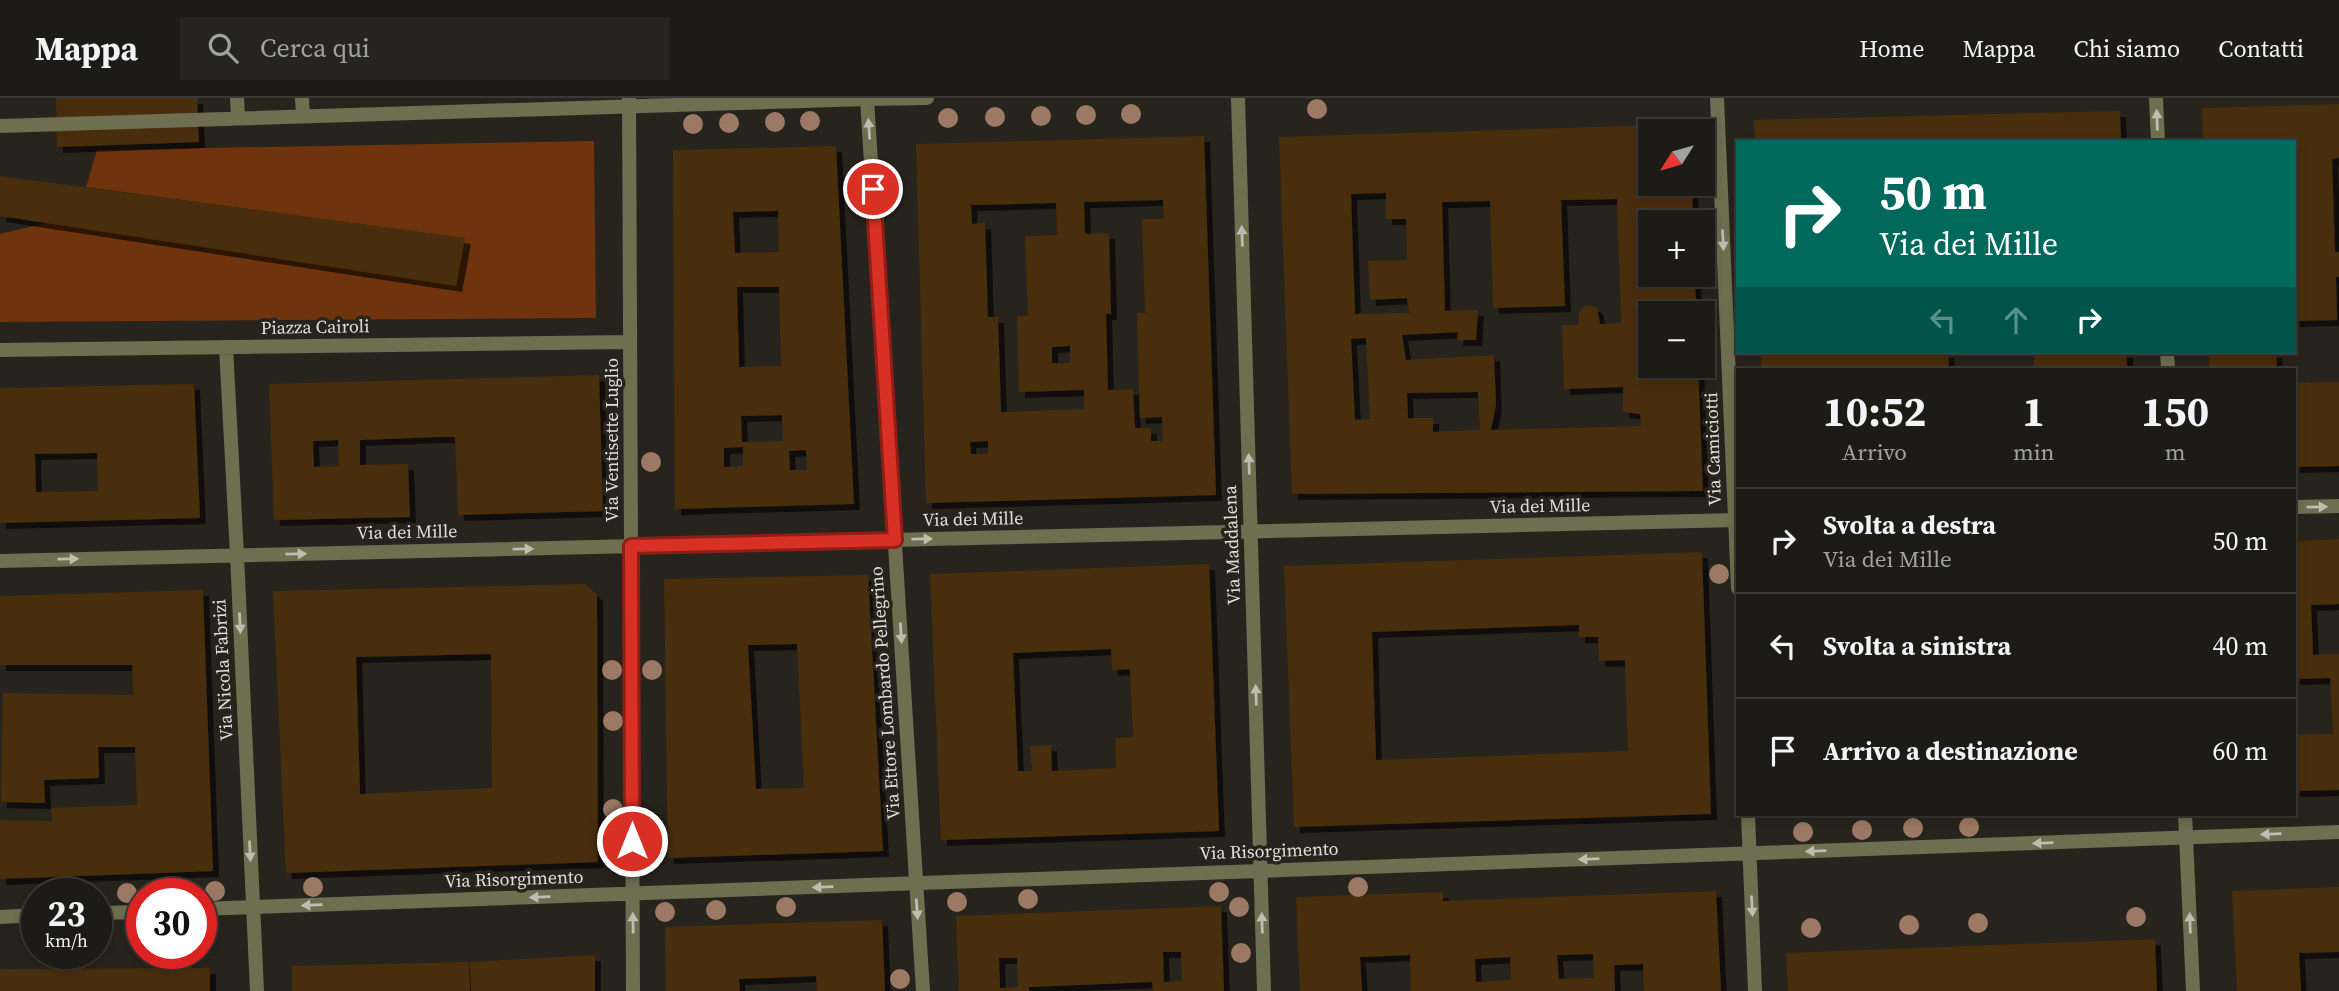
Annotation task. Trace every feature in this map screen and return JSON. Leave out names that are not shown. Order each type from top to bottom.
[{"type":"street","points":[[237,98],[238,118]]},
{"type":"street","points":[[302,98],[303,116]]},
{"type":"street","points":[[0,126],[303,116],[474,104],[927,98]]},
{"type":"street","name":"Via Maddalena","points":[[1238,98],[1264,991]]},
{"type":"street","name":"Via Camiciotti","points":[[1717,98],[1736,520]]},
{"type":"street","points":[[2156,98],[2158,140]]},
{"type":"street","name":"Via Ettore Lombardo Pellegrino","points":[[867,99],[923,991]]},
{"type":"street","name":"Via Ventisette Luglio","points":[[629,102],[633,991]]},
{"type":"street","name":"Piazza Cairoli","points":[[0,351],[630,342]]},
{"type":"street","name":"Via Nicola Fabrizi","points":[[226,347],[257,991]]},
{"type":"street","points":[[2296,507],[2339,506]]},
{"type":"street","name":"Via dei Mille","points":[[0,561],[1736,520]]},
{"type":"street","points":[[1748,816],[1755,991]]},
{"type":"street","points":[[2185,816],[2193,991]]},
{"type":"street","name":"Via Risorgimento","points":[[217,909],[2339,832]]},
{"type":"street","points":[[0,917],[21,916]]},
{"type":"shaded area","points":[[594,141],[596,318],[0,322],[0,234],[46,223],[456,286],[464,238],[86,187],[97,150]]},
{"type":"building","points":[[56,98],[197,98],[199,142],[57,147]]},
{"type":"building","points":[[2339,104],[2339,158],[2332,159],[2335,252],[2339,252],[2339,277],[2336,277],[2337,320],[2296,321],[2296,140],[2203,140],[2202,108]]},
{"type":"building","points":[[2120,111],[2121,140],[1755,140],[1754,120]]},
{"type":"building","points":[[1638,126],[1638,196],[1692,196],[1693,210],[1638,210],[1638,287],[1695,287],[1696,301],[1638,301],[1638,378],[1698,378],[1703,491],[1292,494],[1279,137]],"holes":[[[1386,193],[1386,219],[1406,219],[1407,260],[1368,261],[1370,300],[1407,298],[1409,313],[1355,314],[1351,194]],[[1617,199],[1621,323],[1600,324],[1597,308],[1585,306],[1579,313],[1579,325],[1562,325],[1564,389],[1623,387],[1623,412],[1640,414],[1641,426],[1491,430],[1496,405],[1494,355],[1406,360],[1402,335],[1458,332],[1457,340],[1476,340],[1478,310],[1445,311],[1442,202],[1490,201],[1493,308],[1565,306],[1561,200]],[[1366,338],[1370,419],[1355,420],[1351,339]],[[1478,392],[1480,430],[1433,432],[1433,418],[1408,418],[1407,393]]]},
{"type":"building","points":[[1204,136],[1216,495],[926,503],[916,144]],"holes":[[[1163,200],[1164,219],[1142,219],[1145,313],[1137,313],[1140,418],[1162,417],[1163,441],[1151,441],[1151,428],[1135,428],[1133,389],[1108,390],[1106,314],[1111,314],[1109,233],[1085,234],[1084,202]],[[1056,203],[1057,235],[1025,236],[1028,316],[1017,316],[1019,392],[1084,390],[1084,409],[1001,412],[998,317],[988,317],[985,223],[972,224],[971,205]],[[1070,346],[1070,363],[1052,363],[1052,347]],[[988,441],[988,454],[971,454],[970,442]]]},
{"type":"building","points":[[836,146],[854,504],[675,509],[673,150]],"holes":[[[778,211],[779,252],[735,253],[733,212]],[[737,287],[779,287],[781,366],[739,367]],[[782,415],[783,441],[742,442],[741,416]],[[743,447],[743,466],[724,467],[724,448]],[[806,450],[807,470],[790,470],[789,451]]]},
{"type":"building","points":[[0,176],[465,238],[456,286],[0,216]]},
{"type":"building","points":[[1761,354],[1948,354],[1949,368],[1761,368]]},
{"type":"building","points":[[2034,354],[2127,354],[2127,368],[2012,368],[2034,366]]},
{"type":"building","points":[[2209,354],[2276,354],[2277,368],[2209,368]]},
{"type":"building","points":[[599,375],[603,511],[458,515],[455,437],[438,437],[360,440],[360,465],[408,464],[410,517],[274,520],[269,384]],"holes":[[[338,440],[339,466],[314,467],[313,441]]]},
{"type":"building","points":[[2339,382],[2339,466],[2296,467],[2296,383]]},
{"type":"building","points":[[194,384],[200,518],[0,523],[0,388]],"holes":[[[97,453],[98,491],[36,492],[35,454]]]},
{"type":"building","points":[[2339,539],[2339,604],[2311,605],[2313,655],[2339,654],[2339,790],[2296,791],[2296,735],[2333,734],[2330,678],[2296,679],[2296,541]]},
{"type":"building","points":[[1702,552],[1711,814],[1294,827],[1284,566]],"holes":[[[1579,625],[1579,637],[1598,637],[1599,661],[1625,660],[1628,751],[1376,760],[1372,632]]]},
{"type":"building","points":[[1209,564],[1219,831],[941,840],[930,574]],"holes":[[[1111,649],[1112,670],[1130,669],[1133,737],[1115,738],[1116,768],[1052,771],[1051,745],[1030,746],[1032,771],[1018,771],[1013,653]]]},
{"type":"building","points":[[868,575],[883,851],[668,858],[664,579]],"holes":[[[797,644],[804,788],[756,789],[748,645]]]},
{"type":"building","points":[[585,584],[597,595],[598,862],[286,873],[273,591]],"holes":[[[491,654],[492,788],[360,794],[356,657]]]},
{"type":"building","points":[[203,590],[213,871],[0,879],[0,820],[52,821],[51,808],[137,805],[135,747],[98,747],[99,778],[44,780],[45,803],[1,802],[3,693],[133,695],[133,686],[132,665],[0,665],[0,596]]},
{"type":"building","points":[[2339,887],[2339,952],[2299,953],[2301,991],[2237,991],[2232,891]]},
{"type":"building","points":[[1716,891],[1721,991],[1644,991],[1643,964],[1614,965],[1615,991],[1411,991],[1410,955],[1360,957],[1362,991],[1300,991],[1296,897],[1443,892],[1443,901]],"holes":[[[1593,954],[1594,978],[1559,979],[1557,955]],[[1510,957],[1511,980],[1476,982],[1475,959]]]},
{"type":"building","points":[[1221,906],[1224,991],[1153,991],[1152,982],[1029,987],[1029,991],[959,991],[956,916]],"holes":[[[1163,952],[1181,952],[1182,981],[1164,982]],[[999,958],[1017,958],[1018,987],[1000,988]]]},
{"type":"building","points":[[882,920],[885,991],[817,991],[816,976],[739,979],[740,991],[666,991],[665,927]]},
{"type":"building","points":[[2155,939],[2157,991],[1788,991],[1786,953]]},
{"type":"building","points":[[595,955],[595,991],[471,991],[470,962]]},
{"type":"building","points":[[469,962],[470,991],[292,991],[292,966]]},
{"type":"building","points":[[0,969],[210,969],[210,991],[0,991]]},
{"type":"route","points":[[632,841],[631,546],[895,540],[873,189]]}]
